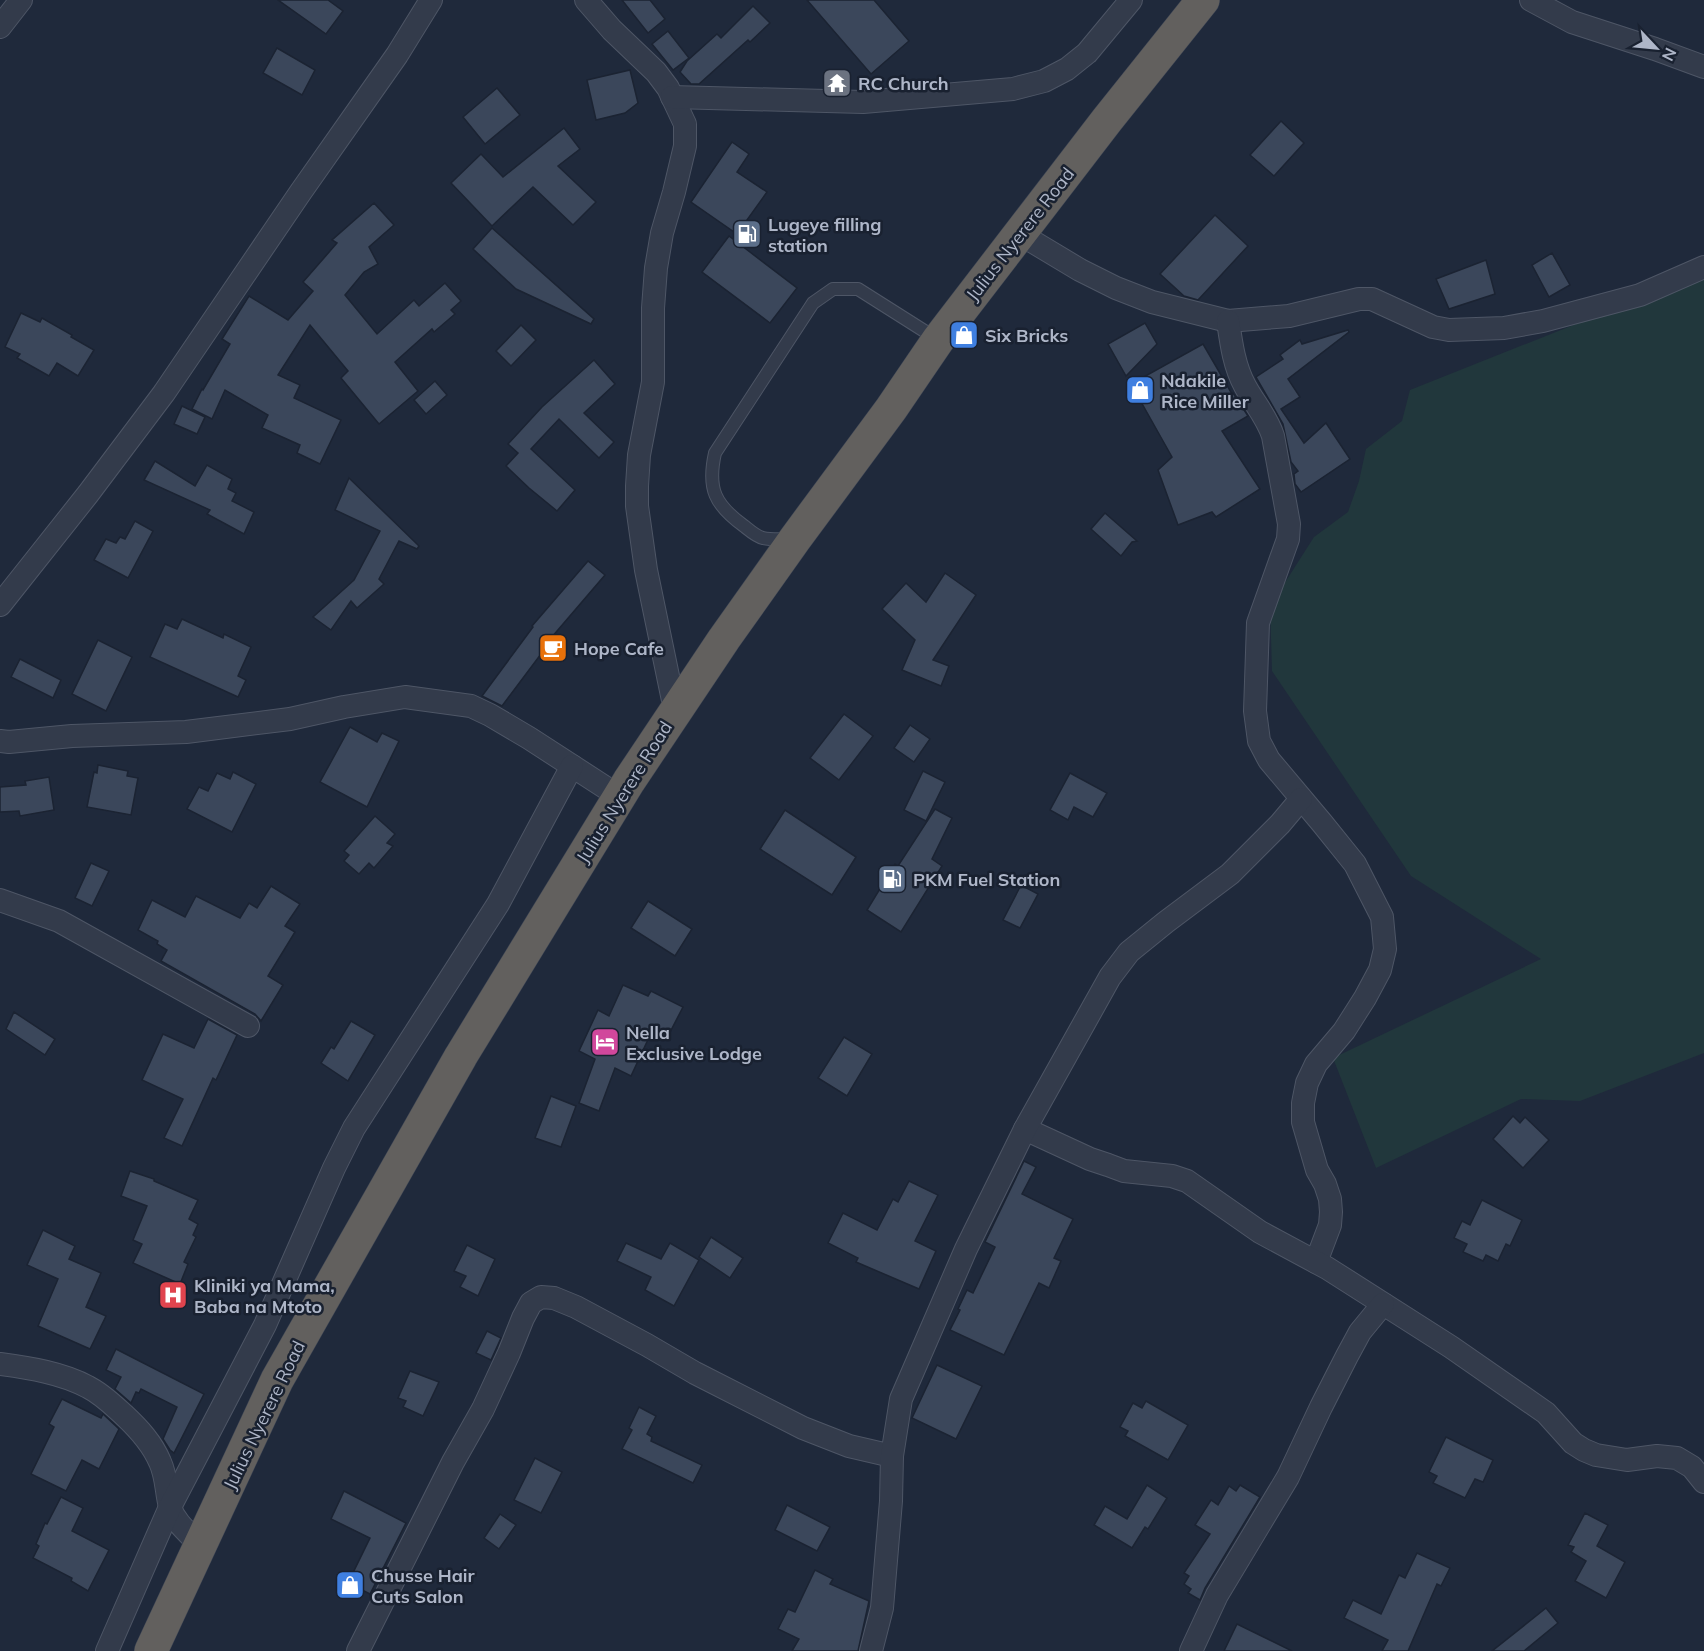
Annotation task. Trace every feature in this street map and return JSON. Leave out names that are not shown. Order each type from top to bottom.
[{"type":"highway","name":"Julius Nyerere Road","points":[[151,1651],[278,1380],[461,1056],[675,710],[938,340],[1107,120],[1203,0]]},
{"type":"street","points":[[0,27],[21,0]]},
{"type":"street","points":[[0,605],[164,393],[397,54],[431,0]]},
{"type":"street","points":[[586,0],[612,30],[656,72],[668,88],[685,124],[685,146],[662,232],[656,268],[653,308],[653,382],[639,455],[637,486],[637,506],[646,570],[675,710]]},
{"type":"street","points":[[672,97],[863,102],[1013,89],[1044,81],[1067,69],[1087,53],[1131,0]]},
{"type":"street","points":[[1531,0],[1572,22],[1704,67]]},
{"type":"street","points":[[1020,234],[1080,270],[1125,291],[1152,302],[1228,321],[1290,316],[1359,299],[1372,299],[1433,327],[1449,330],[1504,328],[1544,321],[1640,295],[1704,267]]},
{"type":"street","points":[[1228,321],[1234,356],[1244,385],[1269,425],[1273,436],[1289,524],[1288,539],[1258,623],[1255,711],[1259,741],[1269,760],[1355,864],[1382,917],[1385,949],[1380,970],[1365,998],[1344,1030],[1316,1064],[1307,1083],[1303,1103],[1304,1122],[1317,1170],[1330,1199],[1331,1212],[1330,1225],[1316,1262]]},
{"type":"street","points":[[0,741],[186,732],[290,719],[405,697],[471,706],[529,738],[620,797]]},
{"type":"street","points":[[107,1651],[170,1507],[265,1325],[354,1128],[498,904],[572,766]]},
{"type":"street","points":[[871,1651],[882,1608],[891,1501],[892,1456],[901,1399],[966,1249],[1025,1129],[1110,977],[1129,952],[1230,874],[1280,824],[1301,799]]},
{"type":"street","points":[[0,900],[59,921],[248,1026]]},
{"type":"street","points":[[1025,1129],[1108,1166],[1125,1171],[1172,1176],[1187,1181],[1260,1232],[1316,1262],[1451,1347],[1546,1413],[1573,1443],[1584,1450],[1596,1455],[1627,1460],[1657,1456],[1677,1458],[1692,1467],[1704,1482]]},
{"type":"street","points":[[358,1651],[453,1462],[483,1409],[523,1318],[531,1303],[541,1297],[554,1298],[576,1307],[695,1373],[803,1428],[849,1446],[892,1456]]},
{"type":"street","points":[[1191,1651],[1217,1595],[1288,1477],[1360,1332],[1383,1304]]},
{"type":"street","points":[[0,1364],[43,1371],[72,1380],[90,1388],[110,1402],[145,1435],[164,1471],[170,1507],[181,1525],[201,1546]]},
{"type":"lane","points":[[795,539],[762,538],[731,517],[719,505],[713,487],[712,469],[715,453],[813,303],[833,289],[858,290],[938,340]]},
{"type":"green space","points":[[1704,273],[1704,1053],[1580,1101],[1521,1099],[1376,1168],[1333,1058],[1541,959],[1411,876],[1272,671],[1270,606],[1314,537],[1348,512],[1359,481],[1366,449],[1402,421],[1410,390]]},
{"type":"building","points":[[278,0],[328,0],[343,11],[326,34]]},
{"type":"building","points":[[622,0],[650,0],[665,19],[648,33]]},
{"type":"building","points":[[807,0],[874,0],[909,41],[871,74]]},
{"type":"building","points":[[753,6],[770,23],[699,84],[691,84],[680,72],[687,61],[717,34],[721,38]]},
{"type":"building","points":[[668,31],[689,58],[673,70],[652,44]]},
{"type":"building","points":[[277,48],[315,70],[302,95],[263,73]]},
{"type":"building","points":[[630,70],[638,103],[625,113],[596,120],[587,80]]},
{"type":"building","points":[[497,88],[520,115],[485,144],[463,117]]},
{"type":"building","points":[[1281,121],[1304,143],[1274,176],[1250,155]]},
{"type":"building","points":[[564,128],[580,149],[558,166],[596,202],[573,225],[533,187],[492,226],[451,183],[481,154],[503,177]]},
{"type":"building","points":[[732,142],[749,154],[737,172],[767,192],[737,234],[691,202]]},
{"type":"building","points":[[374,203],[394,225],[369,247],[378,264],[364,272],[345,295],[377,334],[414,300],[419,306],[445,283],[461,301],[451,310],[455,314],[434,332],[432,329],[395,362],[418,391],[379,424],[341,378],[348,371],[310,325],[278,375],[300,385],[294,398],[341,420],[320,464],[297,453],[300,445],[262,428],[268,415],[225,390],[212,419],[192,409],[230,344],[222,339],[249,296],[288,320],[313,291],[303,282],[337,243],[332,240]]},
{"type":"building","points":[[1215,215],[1248,246],[1198,300],[1184,296],[1160,274]]},
{"type":"building","points":[[492,228],[594,319],[591,324],[516,289],[473,249]]},
{"type":"building","points":[[729,236],[797,288],[770,323],[702,272]]},
{"type":"building","points":[[1552,253],[1570,285],[1549,297],[1532,265]]},
{"type":"building","points":[[1486,260],[1495,294],[1449,309],[1436,279]]},
{"type":"building","points":[[21,313],[40,322],[42,318],[94,350],[78,376],[57,363],[49,376],[17,358],[20,354],[5,347]]},
{"type":"building","points":[[1145,323],[1157,344],[1126,376],[1108,344]]},
{"type":"building","points":[[521,325],[536,340],[511,366],[496,351]]},
{"type":"building","points":[[1348,330],[1349,332],[1288,379],[1300,397],[1281,409],[1304,443],[1326,423],[1350,459],[1301,492],[1295,484],[1294,474],[1298,471],[1291,462],[1283,424],[1256,377],[1283,359],[1280,355],[1300,340],[1302,344]]},
{"type":"building","points":[[1203,344],[1232,394],[1248,416],[1222,431],[1260,489],[1216,517],[1212,512],[1178,525],[1158,470],[1172,457],[1131,384]]},
{"type":"building","points":[[594,360],[615,384],[584,413],[614,442],[599,458],[559,419],[531,449],[575,490],[557,511],[506,466],[518,453],[508,444],[542,407]]},
{"type":"building","points":[[435,381],[447,395],[426,414],[414,400]]},
{"type":"building","points":[[182,406],[205,417],[197,434],[174,424]]},
{"type":"building","points":[[155,461],[195,486],[207,465],[232,479],[228,489],[236,493],[232,501],[254,512],[244,534],[207,514],[210,510],[144,480]]},
{"type":"building","points":[[349,478],[419,546],[417,549],[399,541],[379,579],[384,584],[357,608],[351,601],[331,630],[313,617],[354,580],[380,531],[335,510]]},
{"type":"building","points":[[1105,513],[1137,541],[1132,542],[1121,556],[1091,529]]},
{"type":"building","points":[[135,521],[153,531],[128,578],[94,560],[106,539],[116,543],[120,537],[125,539]]},
{"type":"building","points":[[588,561],[605,575],[545,645],[547,646],[502,706],[482,696],[532,626]]},
{"type":"building","points":[[945,573],[976,595],[933,660],[949,666],[941,686],[902,670],[915,640],[882,609],[906,583],[926,602]]},
{"type":"building","points":[[182,619],[223,638],[224,634],[251,647],[238,676],[246,680],[238,697],[150,657],[165,624],[177,629]]},
{"type":"building","points":[[98,640],[132,657],[106,711],[72,694]]},
{"type":"building","points":[[20,659],[61,680],[53,698],[11,677]]},
{"type":"building","points":[[844,714],[873,736],[839,780],[810,758]]},
{"type":"building","points":[[910,725],[930,739],[914,762],[894,748]]},
{"type":"building","points":[[350,727],[377,742],[382,733],[399,741],[367,807],[320,782]]},
{"type":"building","points":[[98,765],[128,771],[127,776],[138,778],[131,815],[87,807],[94,772],[97,773]]},
{"type":"building","points":[[923,771],[945,782],[926,821],[904,810]]},
{"type":"building","points":[[233,772],[256,784],[232,832],[187,809],[199,787],[208,791],[217,773],[230,779]]},
{"type":"building","points":[[1070,773],[1107,793],[1093,817],[1074,807],[1068,820],[1050,810]]},
{"type":"building","points":[[49,777],[54,810],[20,816],[19,811],[0,812],[0,787],[26,785],[25,781]]},
{"type":"building","points":[[935,809],[952,818],[932,859],[942,866],[901,932],[867,910],[895,864],[898,866]]},
{"type":"building","points":[[785,810],[856,857],[832,895],[760,849]]},
{"type":"building","points":[[375,816],[395,834],[387,843],[393,846],[374,868],[369,863],[359,874],[344,861],[349,855],[344,851]]},
{"type":"building","points":[[91,863],[109,871],[92,906],[75,898]]},
{"type":"building","points":[[1021,885],[1038,894],[1020,928],[1003,920]]},
{"type":"building","points":[[271,886],[300,904],[285,926],[295,932],[268,976],[283,985],[261,1021],[255,1014],[161,961],[167,950],[157,944],[158,941],[138,930],[152,900],[185,917],[196,896],[240,918],[249,903],[257,908]]},
{"type":"building","points":[[648,901],[692,929],[675,956],[631,928]]},
{"type":"building","points":[[623,985],[648,996],[651,991],[683,1007],[667,1038],[652,1031],[631,1076],[615,1068],[599,1111],[579,1103],[595,1059],[579,1051],[598,1010],[609,1016]]},
{"type":"building","points":[[14,1012],[55,1039],[45,1055],[6,1029]]},
{"type":"building","points":[[208,1019],[237,1035],[216,1080],[213,1078],[182,1146],[164,1138],[183,1099],[142,1080],[163,1034],[194,1048]]},
{"type":"building","points":[[351,1021],[375,1035],[348,1081],[321,1063],[331,1047],[334,1049]]},
{"type":"building","points":[[844,1037],[872,1054],[847,1096],[818,1078]]},
{"type":"building","points":[[551,1096],[576,1106],[561,1147],[535,1138]]},
{"type":"building","points":[[1513,1116],[1520,1123],[1525,1117],[1549,1140],[1523,1168],[1493,1139]]},
{"type":"building","points":[[1024,1161],[1036,1167],[1022,1194],[1073,1219],[1054,1258],[1061,1261],[1049,1288],[1039,1283],[1004,1355],[950,1330],[967,1290],[973,1293],[995,1247],[985,1242]]},
{"type":"building","points":[[130,1171],[154,1179],[154,1181],[198,1200],[189,1219],[198,1224],[193,1235],[196,1237],[184,1262],[188,1264],[180,1284],[133,1263],[142,1244],[133,1240],[147,1206],[121,1196]]},
{"type":"building","points":[[909,1181],[938,1195],[915,1241],[936,1251],[919,1289],[856,1262],[858,1258],[828,1243],[843,1213],[877,1230],[893,1199],[898,1202]]},
{"type":"building","points":[[1482,1200],[1522,1220],[1510,1246],[1506,1244],[1498,1261],[1486,1255],[1483,1261],[1463,1252],[1467,1244],[1454,1238],[1462,1221],[1470,1225]]},
{"type":"building","points":[[43,1230],[75,1246],[69,1259],[101,1273],[86,1307],[106,1316],[90,1349],[38,1326],[58,1279],[27,1265]]},
{"type":"building","points":[[711,1237],[743,1258],[730,1278],[699,1257]]},
{"type":"building","points":[[626,1243],[661,1259],[670,1243],[699,1260],[674,1306],[645,1290],[651,1277],[617,1261]]},
{"type":"building","points":[[467,1245],[495,1259],[478,1296],[460,1287],[466,1276],[454,1271]]},
{"type":"building","points":[[487,1331],[501,1338],[491,1360],[476,1353]]},
{"type":"building","points":[[116,1349],[204,1394],[174,1453],[163,1439],[177,1407],[141,1389],[139,1393],[136,1392],[131,1403],[115,1389],[121,1377],[106,1370]]},
{"type":"building","points":[[937,1365],[982,1386],[956,1439],[912,1418]]},
{"type":"building","points":[[410,1371],[439,1382],[423,1416],[403,1407],[406,1401],[398,1398]]},
{"type":"building","points":[[62,1399],[101,1418],[103,1414],[119,1429],[99,1469],[82,1460],[66,1491],[31,1474],[54,1427],[49,1424]]},
{"type":"building","points":[[1146,1401],[1188,1425],[1168,1460],[1125,1436],[1128,1431],[1120,1427],[1133,1403],[1142,1408]]},
{"type":"building","points":[[639,1407],[656,1416],[647,1434],[652,1437],[651,1441],[702,1465],[693,1483],[622,1449],[632,1430],[629,1428]]},
{"type":"building","points":[[1446,1437],[1493,1460],[1483,1482],[1475,1479],[1465,1498],[1433,1483],[1437,1476],[1429,1472]]},
{"type":"building","points":[[535,1458],[562,1472],[541,1513],[514,1500]]},
{"type":"building","points":[[1147,1485],[1167,1498],[1148,1529],[1145,1527],[1132,1548],[1094,1525],[1105,1506],[1127,1519]]},
{"type":"building","points":[[1240,1485],[1260,1497],[1200,1600],[1188,1593],[1191,1589],[1184,1584],[1189,1576],[1184,1573],[1210,1534],[1195,1525],[1211,1500],[1218,1505],[1229,1486],[1236,1491]]},
{"type":"building","points":[[344,1491],[406,1523],[370,1594],[348,1583],[370,1538],[331,1519]]},
{"type":"building","points":[[61,1497],[83,1508],[72,1531],[109,1550],[88,1591],[71,1581],[72,1578],[33,1558],[45,1523],[47,1524]]},
{"type":"building","points":[[787,1505],[830,1527],[817,1551],[775,1530]]},
{"type":"building","points":[[1585,1513],[1608,1525],[1597,1546],[1625,1562],[1606,1598],[1575,1581],[1586,1561],[1571,1552],[1574,1547],[1568,1545]]},
{"type":"building","points":[[500,1514],[516,1525],[499,1549],[484,1538]]},
{"type":"building","points":[[1417,1553],[1450,1568],[1441,1586],[1437,1584],[1408,1651],[1382,1651],[1388,1640],[1344,1618],[1353,1600],[1381,1614],[1399,1575],[1405,1578]]},
{"type":"building","points":[[815,1570],[833,1579],[830,1584],[869,1601],[858,1651],[792,1651],[799,1639],[778,1629],[788,1609],[795,1612]]},
{"type":"building","points":[[1546,1608],[1558,1623],[1524,1651],[1492,1651]]},
{"type":"building","points":[[1237,1624],[1292,1651],[1224,1651]]},
{"type":"place","name":"RC Church","points":[[837,83]]},
{"type":"place","name":"Lugeye filling station","points":[[747,234]]},
{"type":"place","name":"Six Bricks","points":[[964,335]]},
{"type":"place","name":"Ndakile Rice Miller","points":[[1140,390]]},
{"type":"place","name":"Hope Cafe","points":[[553,648]]},
{"type":"place","name":"PKM Fuel Station","points":[[892,879]]},
{"type":"place","name":"Nella Exclusive Lodge","points":[[605,1042]]},
{"type":"place","name":"Kliniki ya Mama, Baba na Mtoto","points":[[173,1295]]},
{"type":"place","name":"Chusse Hair Cuts Salon","points":[[350,1585]]}]
